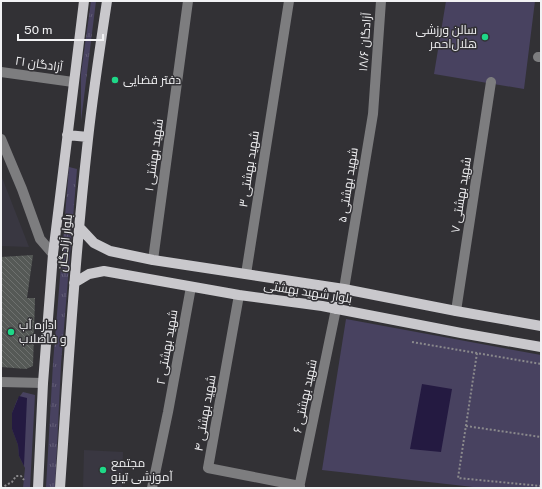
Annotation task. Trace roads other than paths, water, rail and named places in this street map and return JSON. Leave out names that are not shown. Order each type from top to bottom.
[{"type":"main road","name":"بلوار آزادگان","points":[[38,488],[43,383],[53,254],[84,1]]},
{"type":"main road","name":"بلوار آزادگان","points":[[60,488],[74,283],[88,137],[107,1]]},
{"type":"main road","points":[[67,135],[88,137]]},
{"type":"main road","name":"بلوار شهید بهشتی","points":[[80,228],[94,243],[110,252],[344,289],[456,312],[541,326]]},
{"type":"main road","name":"بلوار شهید بهشتی","points":[[74,283],[90,274],[104,271],[191,287],[336,309],[541,347]]},
{"type":"main road","points":[[336,309],[344,289]]},
{"type":"street","name":"شهید بهشتی ۱","points":[[153,260],[188,1]]},
{"type":"street","name":"شهید بهشتی ۳","points":[[246,274],[289,1]]},
{"type":"street","name":"آزادگان ۱۸/۶","points":[[375,84],[381,1]]},
{"type":"street","name":"آزادگان ۲۱","points":[[1,72],[73,82]]},
{"type":"street","name":"شهید بهشتی ۷","points":[[456,312],[491,82]]},
{"type":"street","name":"شهید بهشتی ۵","points":[[344,289],[373,114],[375,84]]},
{"type":"street","points":[[1,139],[22,189],[40,239],[53,254]]},
{"type":"street","name":"شهید بهشتی ۲","points":[[152,488],[168,412],[191,287]]},
{"type":"street","name":"شهید بهشتی ۴","points":[[240,295],[208,468],[299,487]]},
{"type":"street","name":"شهید بهشتی ۶","points":[[299,487],[336,309]]},
{"type":"street","points":[[1,382],[43,383]]},
{"type":"place","name":"سالن ورزشی هلال‌احمر","points":[[485,37]]},
{"type":"place","name":"دفتر قضایی","points":[[115,80]]},
{"type":"place","name":"اداره آب و فاضلاب","points":[[11,332]]},
{"type":"place","name":"مجتمع آموزشی تینو","points":[[103,470]]}]
